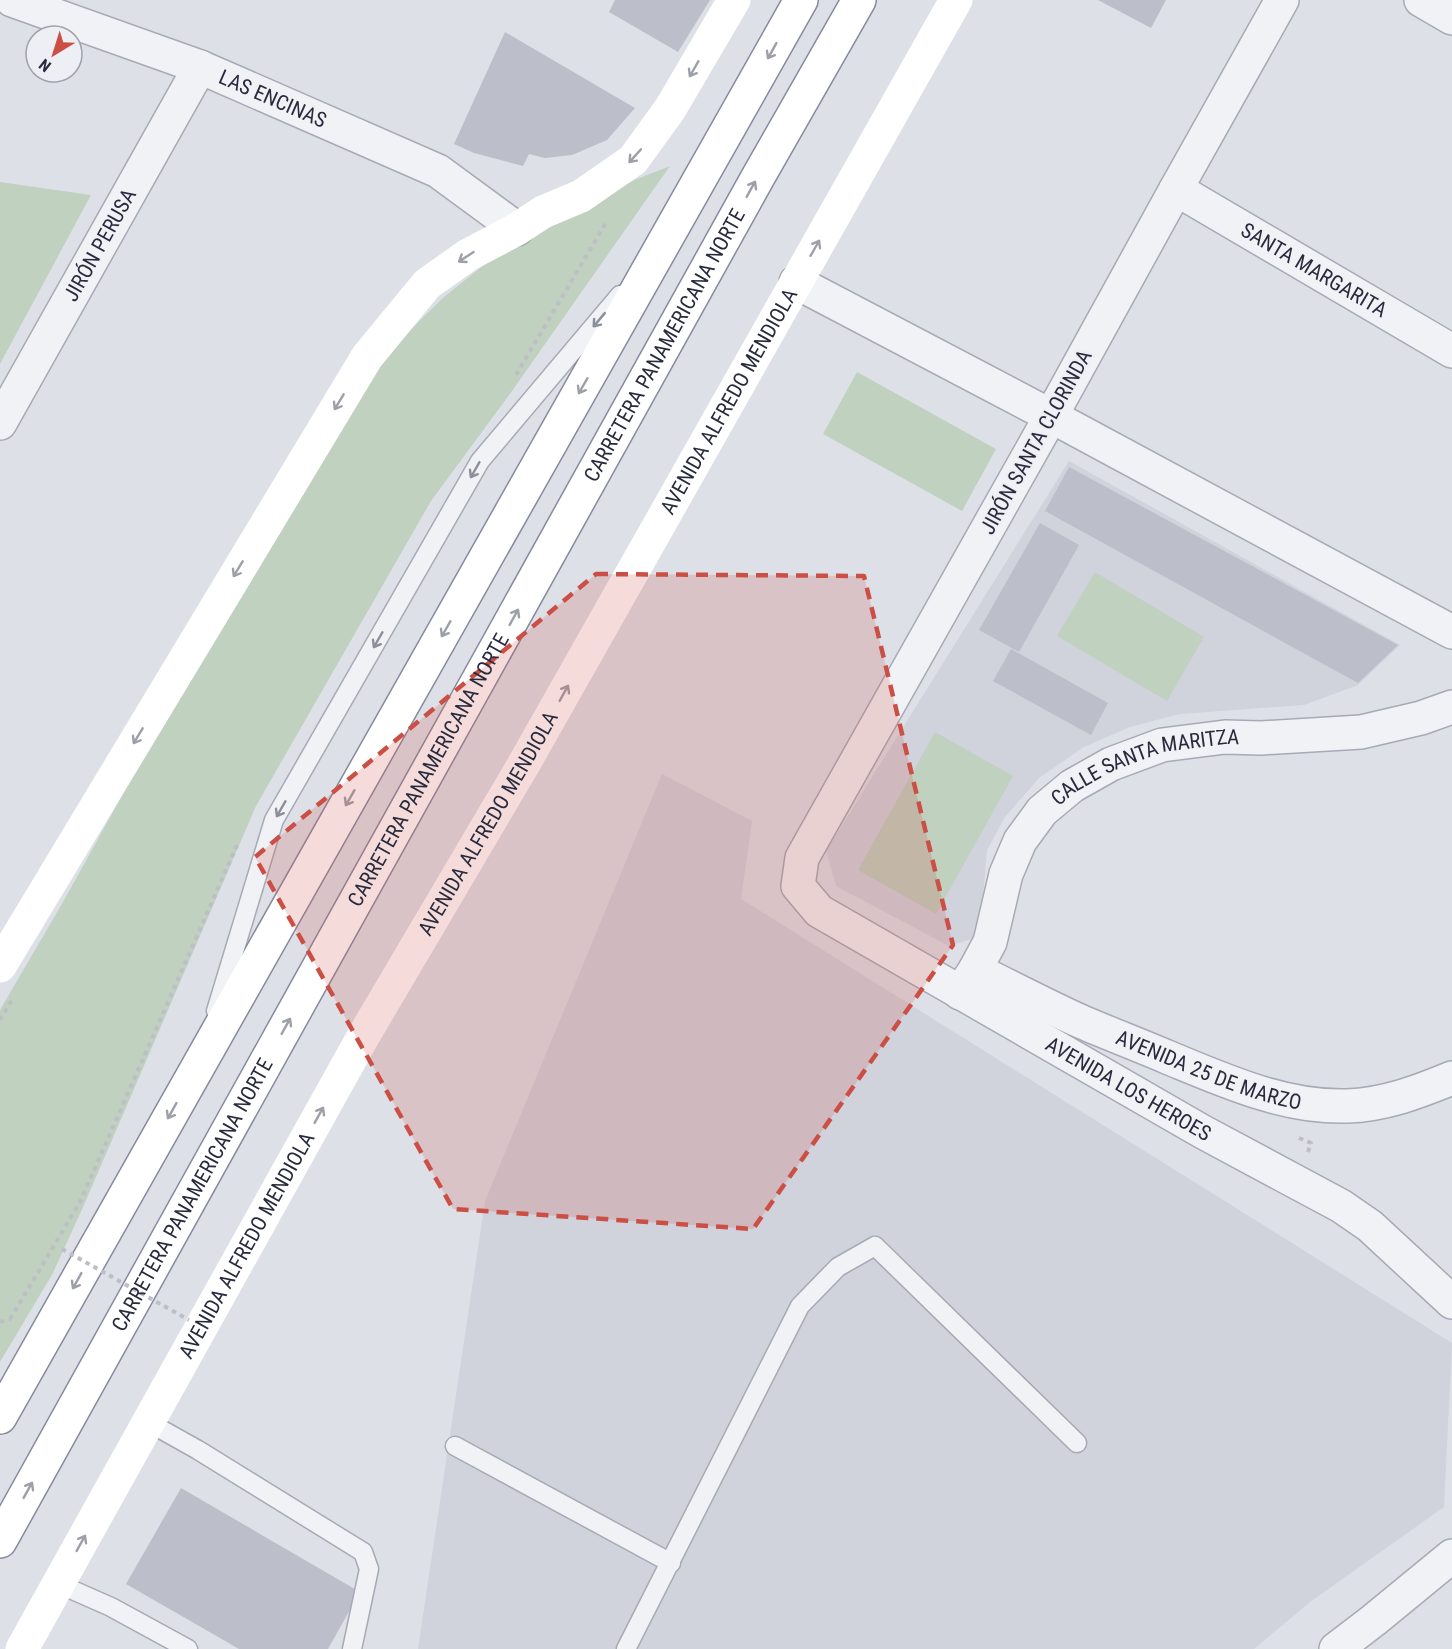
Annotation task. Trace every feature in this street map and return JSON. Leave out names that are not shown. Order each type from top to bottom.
[{"type":"main road","points":[[0,966],[367,357],[427,284],[468,255],[517,229],[543,212],[581,196],[633,160],[670,109],[734,0]]},
{"type":"main road","points":[[0,1417],[801,0]]},
{"type":"main road","name":"CARRETERA PANAMERICANA NORTE","points":[[0,1541],[758,177],[859,0]]},
{"type":"main road","name":"AVENIDA ALFREDO MENDIOLA","points":[[22,1649],[364,1035],[525,762],[956,0]]},
{"type":"street","name":"LAS ENCINAS","points":[[12,0],[200,67],[438,171],[517,229]]},
{"type":"street","name":"JIRÓN SANTA CLORINDA","points":[[798,886],[802,858],[1282,0]]},
{"type":"street","points":[[1421,0],[1452,18]]},
{"type":"street","name":"JIRÓN PERUSA","points":[[0,423],[200,67]]},
{"type":"street","name":"SANTA MARGARITA","points":[[1176,189],[1452,351]]},
{"type":"street","points":[[795,282],[1051,416],[1452,632]]},
{"type":"street","name":"CALLE SANTA MARITZA","points":[[968,981],[990,942],[1006,874],[1020,841],[1042,812],[1072,786],[1111,764],[1162,745],[1225,737],[1261,738],[1361,732],[1452,707]]},
{"type":"street","name":"AVENIDA LOS HEROES","points":[[798,886],[819,911],[968,981],[1203,1132],[1341,1206],[1370,1226],[1452,1302]]},
{"type":"street","name":"AVENIDA 25 DE MARZO","points":[[968,981],[1082,1022],[1251,1090],[1302,1102],[1345,1106],[1376,1104],[1416,1093],[1452,1078]]},
{"type":"street","points":[[1336,1649],[1452,1556]]},
{"type":"lane","points":[[201,1060],[274,820],[480,461],[664,244]]},
{"type":"lane","points":[[626,1649],[800,1306],[838,1267],[875,1246],[1077,1443]]},
{"type":"lane","points":[[148,1422],[198,1450],[363,1552],[369,1569],[352,1649]]},
{"type":"lane","points":[[455,1446],[670,1563]]},
{"type":"lane","points":[[58,1584],[111,1607],[188,1649]]},
{"type":"path","points":[[62,1249],[189,1320]]},
{"type":"path","points":[[0,1322],[18,1314]]},
{"type":"highlighted area","points":[[596,574],[864,576],[953,945],[753,1229],[453,1209],[255,857]]},
{"type":"shaded area","points":[[1069,461],[1400,645],[1358,685],[1304,705],[1180,714],[1130,727],[1084,747],[1039,778],[1005,817],[987,850],[983,897],[975,938],[949,946],[836,886],[826,851]]},
{"type":"shaded area","points":[[662,774],[752,821],[741,899],[1452,1343],[1444,1507],[1310,1602],[1254,1649],[418,1649],[485,1201]]},
{"type":"green space","points":[[670,166],[512,391],[431,501],[256,806],[53,1273],[0,1362],[0,1010],[63,902],[296,482],[356,393],[408,332],[444,297],[490,260],[542,225],[637,179]]},
{"type":"green space","points":[[0,182],[91,195],[0,364]]},
{"type":"green space","points":[[857,372],[996,449],[962,511],[823,434]]},
{"type":"green space","points":[[1095,572],[1204,637],[1167,701],[1057,636]]},
{"type":"green space","points":[[935,732],[1013,776],[936,914],[858,870]]},
{"type":"building","points":[[615,0],[710,0],[678,52],[609,12]]},
{"type":"building","points":[[1098,0],[1166,0],[1151,28]]},
{"type":"building","points":[[505,32],[635,108],[607,140],[572,155],[545,158],[529,154],[523,166],[474,153],[454,144]]},
{"type":"building","points":[[1069,467],[1398,645],[1358,683],[1045,511]]},
{"type":"building","points":[[1040,523],[1079,545],[1019,652],[979,630]]},
{"type":"building","points":[[1011,649],[1108,703],[1091,735],[993,681]]},
{"type":"building","points":[[181,1488],[360,1592],[328,1649],[239,1649],[126,1584]]}]
